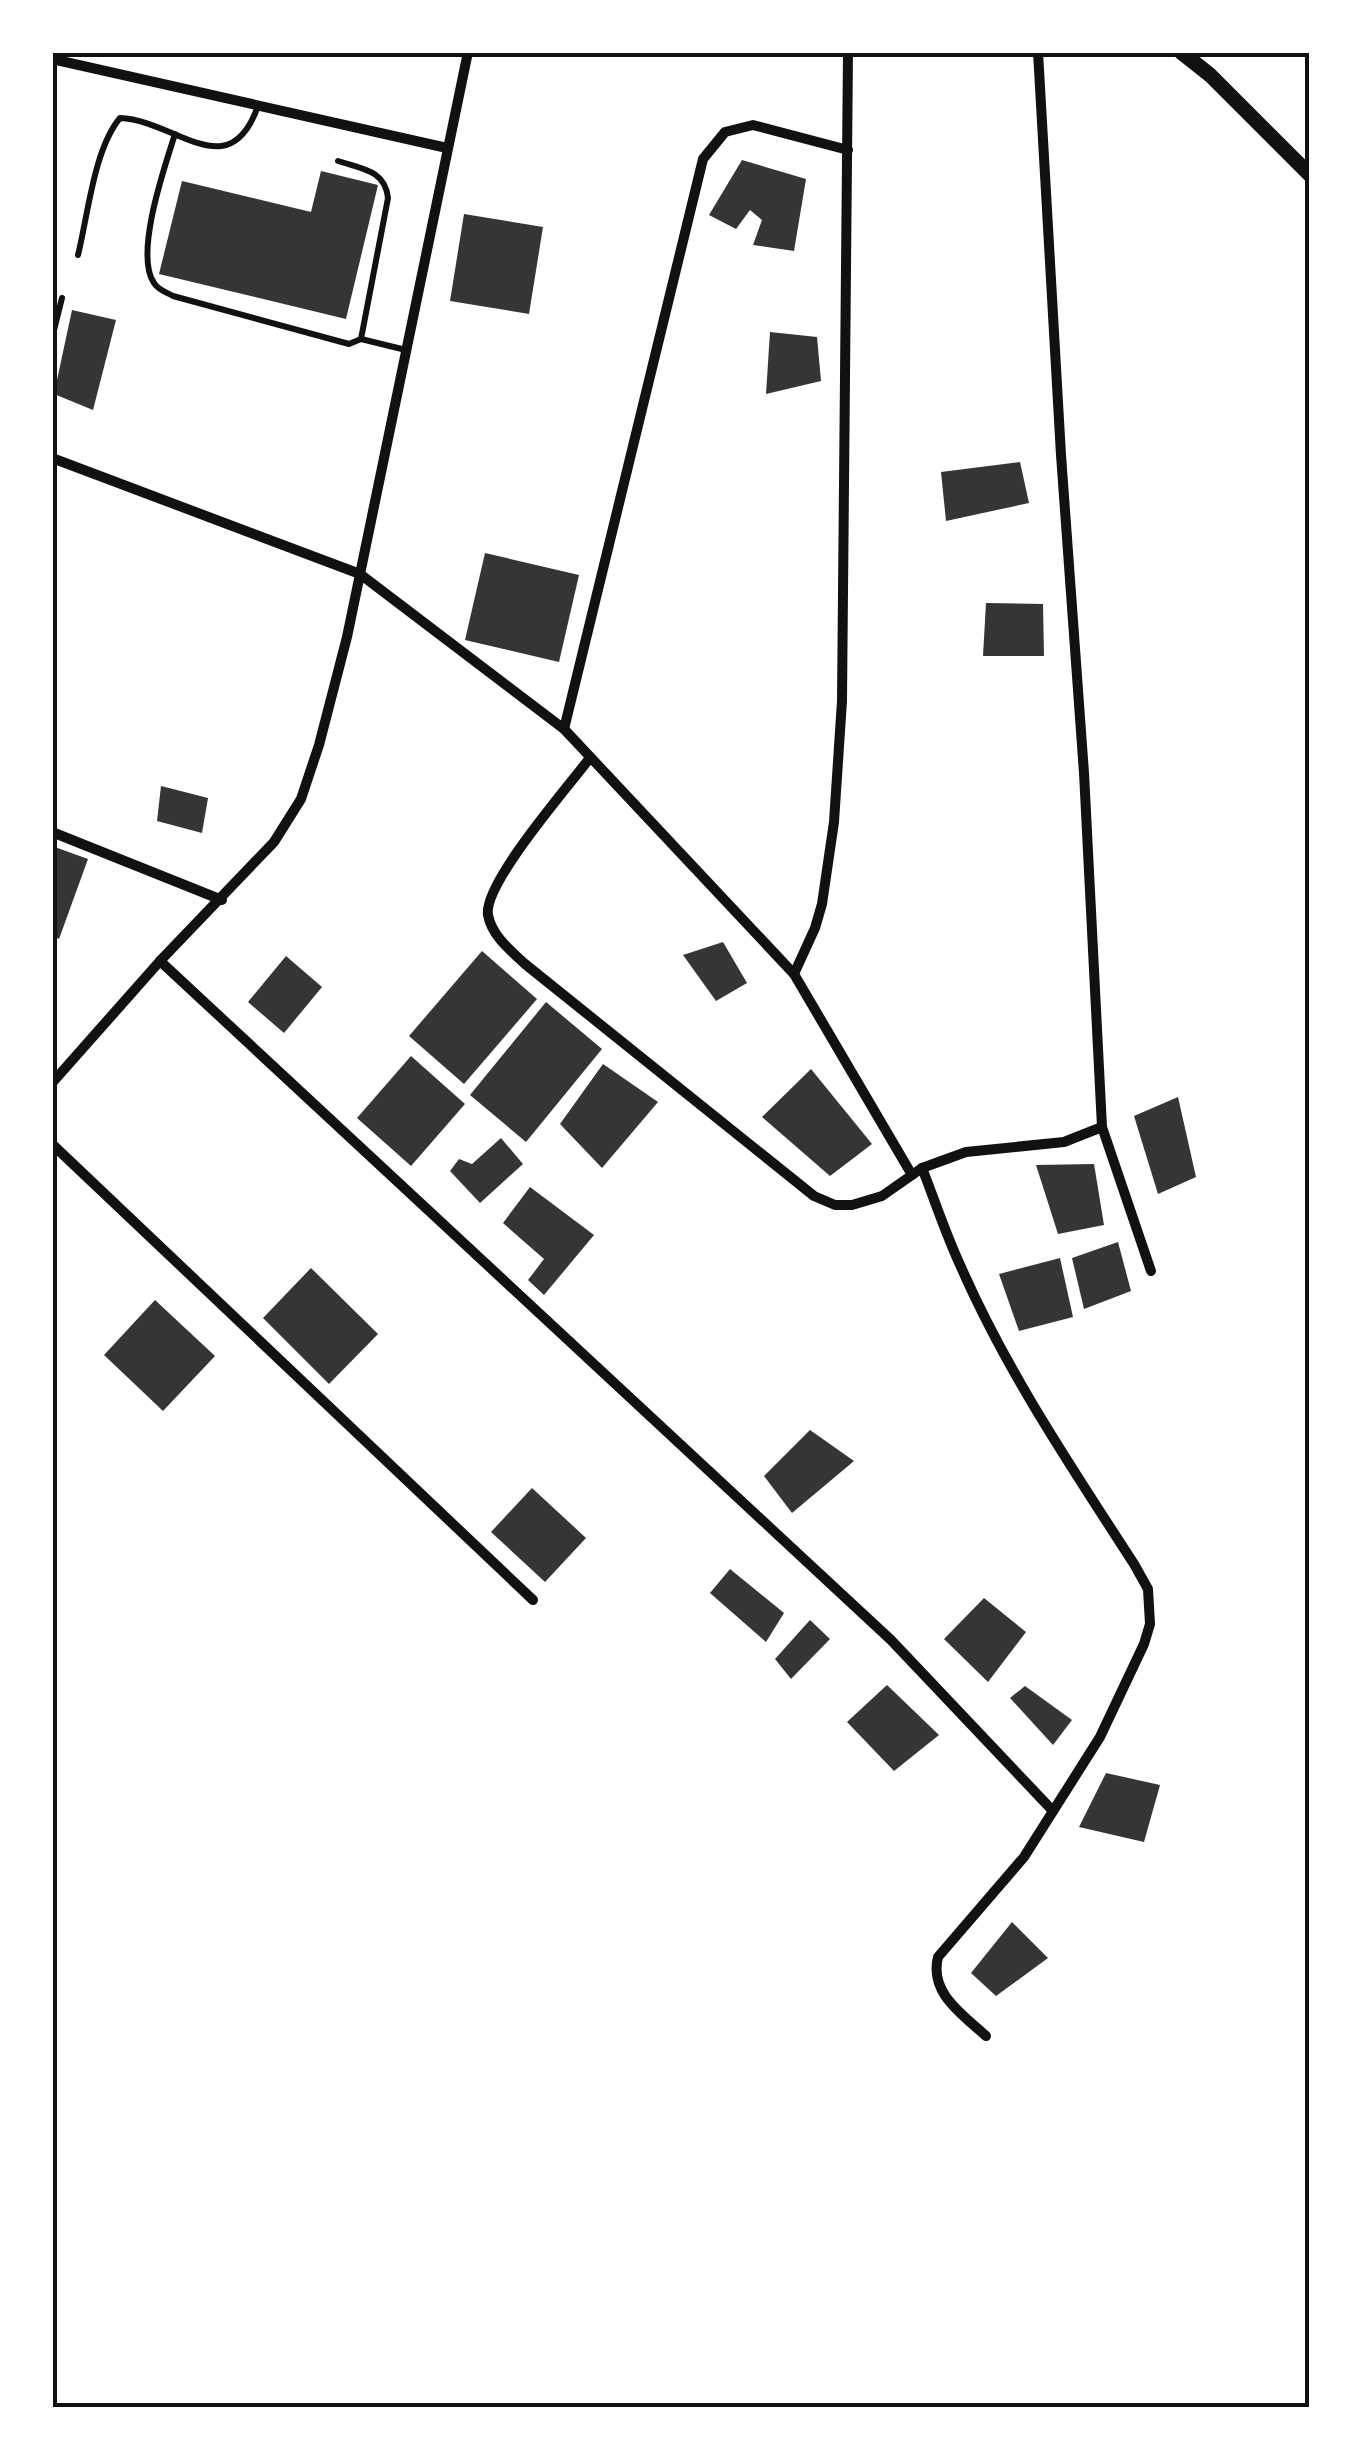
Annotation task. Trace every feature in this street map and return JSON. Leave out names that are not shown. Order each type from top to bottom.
[{"type":"street","points":[[52,1083],[160,961],[274,842],[302,799],[324,727],[360,574],[468,52]]},
{"type":"street","points":[[794,974],[822,904],[834,822],[842,701],[848,52]]},
{"type":"street","points":[[1038,52],[1084,774],[1102,1127],[1151,1271]]},
{"type":"street","points":[[1181,52],[1310,176]]},
{"type":"street","points":[[52,58],[447,148]]},
{"type":"street","points":[[564,729],[702,159],[726,132],[754,125],[848,150]]},
{"type":"street","points":[[52,458],[360,574],[564,729],[794,974],[917,1171],[1024,1390],[1148,1589],[1150,1624],[1144,1644],[1100,1737],[1024,1857],[938,1957],[936,1976],[945,1996],[986,2036]]},
{"type":"street","points":[[589,758],[506,867],[492,890],[488,919],[502,943],[814,1196],[852,1206],[882,1196],[917,1171],[966,1152],[1064,1142],[1102,1127]]},
{"type":"street","points":[[52,832],[222,900]]},
{"type":"street","points":[[160,961],[891,1640],[1053,1811]]},
{"type":"street","points":[[52,1144],[533,1600]]},
{"type":"lane","points":[[78,256],[110,130],[120,118],[136,118],[189,141],[221,147],[235,143],[250,130],[258,105]]},
{"type":"lane","points":[[174,134],[148,246],[148,268],[156,288],[173,296],[356,343],[361,339],[386,216],[387,184],[379,174],[338,161]]},
{"type":"lane","points":[[52,338],[62,298]]},
{"type":"lane","points":[[361,339],[406,350]]},
{"type":"building","points":[[742,160],[806,179],[794,251],[753,245],[762,220],[750,210],[736,229],[709,215]]},
{"type":"building","points":[[321,171],[378,185],[346,319],[159,274],[182,181],[311,212]]},
{"type":"building","points":[[464,214],[543,227],[529,314],[450,301]]},
{"type":"building","points":[[72,310],[116,320],[93,410],[54,394]]},
{"type":"building","points":[[770,332],[817,337],[821,381],[766,394]]},
{"type":"building","points":[[1020,462],[1029,503],[946,521],[941,472]]},
{"type":"building","points":[[485,553],[579,575],[559,662],[465,640]]},
{"type":"building","points":[[986,603],[1043,604],[1044,656],[983,656]]},
{"type":"building","points":[[161,786],[208,798],[202,833],[157,821]]},
{"type":"building","points":[[52,846],[88,859],[59,939],[52,936]]},
{"type":"building","points":[[723,942],[747,983],[716,1001],[683,955]]},
{"type":"building","points":[[482,951],[537,999],[464,1084],[409,1036]]},
{"type":"building","points":[[286,956],[322,987],[284,1033],[248,1002]]},
{"type":"building","points":[[546,1002],[602,1049],[526,1142],[470,1095]]},
{"type":"building","points":[[411,1056],[465,1104],[411,1166],[357,1118]]},
{"type":"building","points":[[603,1064],[658,1102],[602,1168],[560,1124]]},
{"type":"building","points":[[811,1069],[872,1144],[830,1176],[762,1117]]},
{"type":"building","points":[[1178,1097],[1196,1177],[1158,1194],[1134,1116]]},
{"type":"building","points":[[501,1138],[523,1164],[480,1203],[450,1171],[459,1159],[472,1164]]},
{"type":"building","points":[[1094,1164],[1104,1225],[1058,1234],[1036,1165]]},
{"type":"building","points":[[530,1187],[594,1235],[544,1295],[528,1280],[544,1259],[503,1223]]},
{"type":"building","points":[[1118,1242],[1131,1291],[1084,1309],[1072,1258]]},
{"type":"building","points":[[1060,1258],[1073,1317],[1019,1331],[999,1274]]},
{"type":"building","points":[[311,1268],[378,1334],[329,1384],[263,1318]]},
{"type":"building","points":[[155,1300],[215,1356],[163,1411],[104,1355]]},
{"type":"building","points":[[810,1430],[854,1461],[792,1513],[764,1476]]},
{"type":"building","points":[[532,1488],[586,1538],[545,1582],[491,1532]]},
{"type":"building","points":[[730,1569],[784,1613],[766,1642],[710,1593]]},
{"type":"building","points":[[984,1598],[1026,1632],[988,1682],[944,1639]]},
{"type":"building","points":[[810,1620],[830,1639],[791,1679],[775,1659]]},
{"type":"building","points":[[887,1685],[939,1735],[894,1771],[847,1722]]},
{"type":"building","points":[[1025,1686],[1072,1720],[1053,1745],[1010,1698]]},
{"type":"building","points":[[1106,1773],[1160,1785],[1144,1842],[1079,1827]]},
{"type":"building","points":[[1012,1922],[1048,1958],[996,1996],[971,1973]]}]
